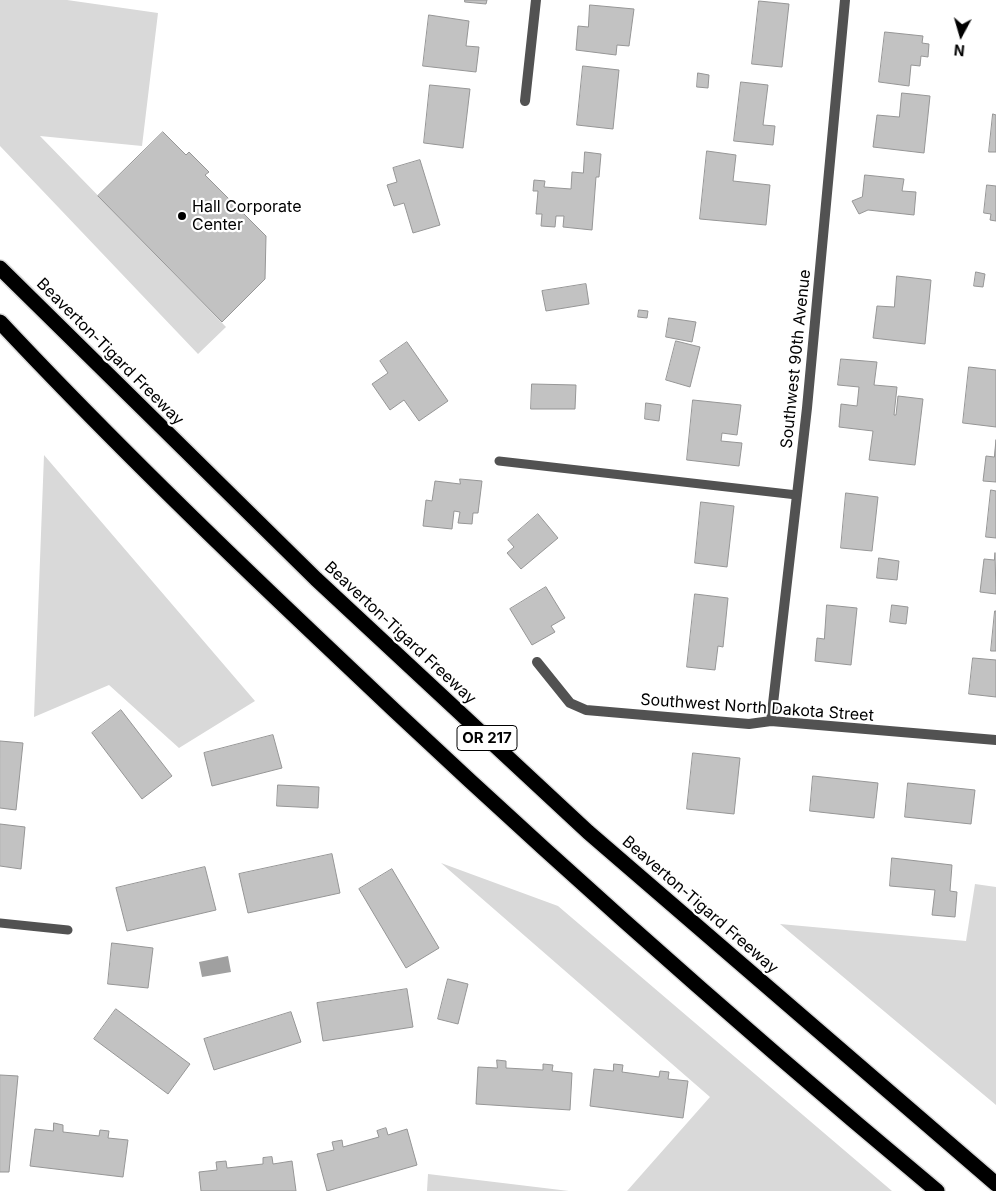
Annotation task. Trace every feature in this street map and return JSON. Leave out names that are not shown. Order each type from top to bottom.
[{"type":"highway","name":"Beaverton-Tigard Freeway","points":[[0,268],[316,578],[581,825],[996,1184]]},
{"type":"highway","name":"OR 217","points":[[0,322],[55,381],[214,540],[430,745],[641,937],[937,1191]]},
{"type":"street","points":[[525,102],[536,0]]},
{"type":"street","name":"Southwest 90th Avenue","points":[[771,721],[796,495],[845,0]]},
{"type":"street","name":"Southwest North Dakota Street","points":[[537,662],[570,702],[586,710],[749,724],[771,721],[996,740]]},
{"type":"lane","points":[[499,462],[796,495]]},
{"type":"lane","points":[[0,923],[68,930]]},
{"type":"shaded area","points":[[0,0],[67,0],[158,13],[142,146],[40,136],[226,327],[198,354],[0,146]]},
{"type":"shaded area","points":[[44,455],[255,701],[179,748],[109,685],[34,717]]},
{"type":"shaded area","points":[[441,863],[558,906],[892,1191],[627,1191],[710,1097]]},
{"type":"shaded area","points":[[975,884],[996,887],[996,1105],[780,924],[966,941]]},
{"type":"shaded area","points":[[228,956],[231,972],[202,977],[199,962]]},
{"type":"shaded area","points":[[428,1174],[569,1191],[427,1191]]},
{"type":"building","points":[[465,0],[487,0],[486,4],[465,2]]},
{"type":"building","points":[[759,1],[789,4],[782,67],[752,64]]},
{"type":"building","points":[[590,5],[634,9],[629,46],[617,45],[616,55],[576,50],[578,26],[588,27]]},
{"type":"building","points":[[429,15],[469,21],[466,46],[479,47],[476,72],[423,66]]},
{"type":"building","points":[[885,32],[923,36],[922,43],[929,44],[928,57],[921,56],[920,66],[911,65],[909,86],[879,82]]},
{"type":"building","points":[[583,66],[619,70],[613,129],[577,125]]},
{"type":"building","points":[[698,73],[709,75],[708,88],[697,87]]},
{"type":"building","points":[[741,82],[768,85],[763,125],[775,126],[773,145],[734,141]]},
{"type":"building","points":[[430,85],[470,89],[463,148],[424,143]]},
{"type":"building","points":[[902,93],[930,96],[924,153],[873,147],[877,115],[899,117]]},
{"type":"building","points":[[993,114],[996,115],[996,152],[989,152]]},
{"type":"building","name":"Hall Corporate Center","points":[[163,132],[186,155],[189,152],[209,172],[205,175],[266,236],[265,279],[222,322],[98,196]]},
{"type":"building","points":[[707,151],[736,155],[733,181],[770,185],[766,225],[700,219]]},
{"type":"building","points":[[585,152],[601,154],[599,177],[596,177],[592,230],[563,227],[564,216],[556,216],[555,227],[541,226],[542,214],[536,214],[538,191],[533,191],[534,180],[545,181],[544,187],[571,189],[572,172],[583,173]]},
{"type":"building","points":[[420,160],[440,225],[413,233],[404,203],[394,206],[387,185],[397,182],[393,168]]},
{"type":"building","points":[[865,175],[904,179],[902,191],[916,192],[914,215],[868,210],[859,214],[852,201],[862,197]]},
{"type":"building","points":[[987,185],[996,186],[996,221],[990,220],[991,214],[984,213]]},
{"type":"building","points":[[976,272],[985,274],[983,287],[974,286]]},
{"type":"building","points":[[897,276],[931,280],[925,344],[873,338],[877,306],[894,307]]},
{"type":"building","points":[[586,284],[589,304],[546,311],[542,291]]},
{"type":"building","points":[[639,310],[648,311],[647,318],[638,317]]},
{"type":"building","points":[[669,318],[696,322],[692,342],[666,337]]},
{"type":"building","points":[[676,341],[700,347],[690,387],[666,380]]},
{"type":"building","points":[[407,342],[448,401],[419,421],[404,400],[390,410],[372,384],[388,373],[380,361]]},
{"type":"building","points":[[841,359],[877,362],[874,385],[897,387],[894,415],[896,415],[898,396],[923,399],[915,465],[869,460],[873,431],[839,427],[841,404],[857,406],[859,387],[838,385]]},
{"type":"building","points":[[969,367],[996,370],[996,427],[963,423]]},
{"type":"building","points":[[532,384],[576,385],[575,409],[531,409]]},
{"type":"building","points":[[693,400],[741,405],[737,435],[722,433],[721,441],[742,443],[739,466],[687,460]]},
{"type":"building","points":[[646,403],[661,405],[659,421],[645,419]]},
{"type":"building","points":[[996,440],[996,482],[983,481],[986,456],[994,457]]},
{"type":"building","points":[[460,479],[482,481],[478,513],[473,513],[472,524],[458,523],[460,512],[454,511],[452,529],[423,526],[426,500],[432,501],[435,481],[460,484]]},
{"type":"building","points":[[991,490],[996,491],[996,538],[986,537]]},
{"type":"building","points":[[846,493],[878,497],[872,551],[841,548]]},
{"type":"building","points":[[701,502],[734,506],[727,567],[695,563]]},
{"type":"building","points":[[538,514],[558,538],[521,569],[507,553],[514,547],[508,540]]},
{"type":"building","points":[[995,553],[996,594],[980,592],[984,559],[994,560]]},
{"type":"building","points":[[879,558],[899,561],[897,580],[877,578]]},
{"type":"building","points":[[546,587],[565,618],[551,626],[555,632],[532,645],[510,609]]},
{"type":"building","points":[[695,594],[728,598],[723,647],[718,646],[715,670],[687,667]]},
{"type":"building","points":[[827,605],[857,608],[851,665],[815,661],[817,638],[824,639]]},
{"type":"building","points":[[892,605],[908,607],[906,624],[890,622]]},
{"type":"building","points":[[995,611],[996,651],[991,651]]},
{"type":"building","points":[[973,658],[996,660],[996,697],[969,694]]},
{"type":"building","points":[[121,710],[172,776],[142,799],[92,733]]},
{"type":"building","points":[[273,735],[282,768],[212,786],[204,753]]},
{"type":"building","points":[[0,741],[23,743],[16,810],[0,808]]},
{"type":"building","points":[[693,753],[740,758],[734,814],[687,809]]},
{"type":"building","points":[[813,776],[878,783],[874,818],[810,811]]},
{"type":"building","points":[[908,783],[975,790],[971,824],[905,817]]},
{"type":"building","points":[[278,785],[319,787],[318,808],[277,806]]},
{"type":"building","points":[[0,824],[25,827],[21,869],[0,866]]},
{"type":"building","points":[[332,854],[340,893],[248,913],[239,874]]},
{"type":"building","points":[[892,858],[952,865],[950,891],[957,892],[955,917],[932,915],[935,890],[890,886]]},
{"type":"building","points":[[205,867],[216,910],[127,931],[116,888]]},
{"type":"building","points":[[392,869],[439,948],[406,968],[359,889]]},
{"type":"building","points":[[112,943],[153,948],[148,988],[108,984]]},
{"type":"building","points":[[448,979],[468,984],[458,1024],[438,1019]]},
{"type":"building","points":[[407,989],[413,1027],[323,1041],[317,1003]]},
{"type":"building","points":[[116,1009],[190,1064],[168,1094],[94,1039]]},
{"type":"building","points":[[291,1012],[301,1042],[214,1070],[204,1039]]},
{"type":"building","points":[[497,1060],[506,1061],[506,1068],[543,1070],[543,1064],[553,1065],[552,1071],[572,1073],[570,1110],[476,1104],[478,1067],[497,1068]]},
{"type":"building","points":[[614,1064],[623,1065],[622,1072],[659,1077],[660,1071],[669,1072],[668,1079],[688,1081],[683,1118],[590,1106],[594,1069],[613,1071]]},
{"type":"building","points":[[0,1075],[18,1076],[9,1172],[0,1172]]},
{"type":"building","points":[[54,1123],[63,1125],[63,1132],[99,1136],[100,1130],[109,1131],[108,1138],[128,1140],[123,1177],[30,1166],[35,1129],[53,1131]]},
{"type":"building","points":[[386,1128],[388,1135],[407,1129],[417,1165],[327,1191],[317,1154],[334,1150],[332,1142],[342,1140],[343,1147],[379,1137],[377,1131]]},
{"type":"building","points":[[272,1157],[273,1164],[292,1161],[296,1191],[201,1191],[199,1172],[217,1170],[216,1162],[226,1161],[227,1168],[263,1164],[263,1158]]},
{"type":"place","name":"Hall Corporate Center","points":[[182,216]]}]
